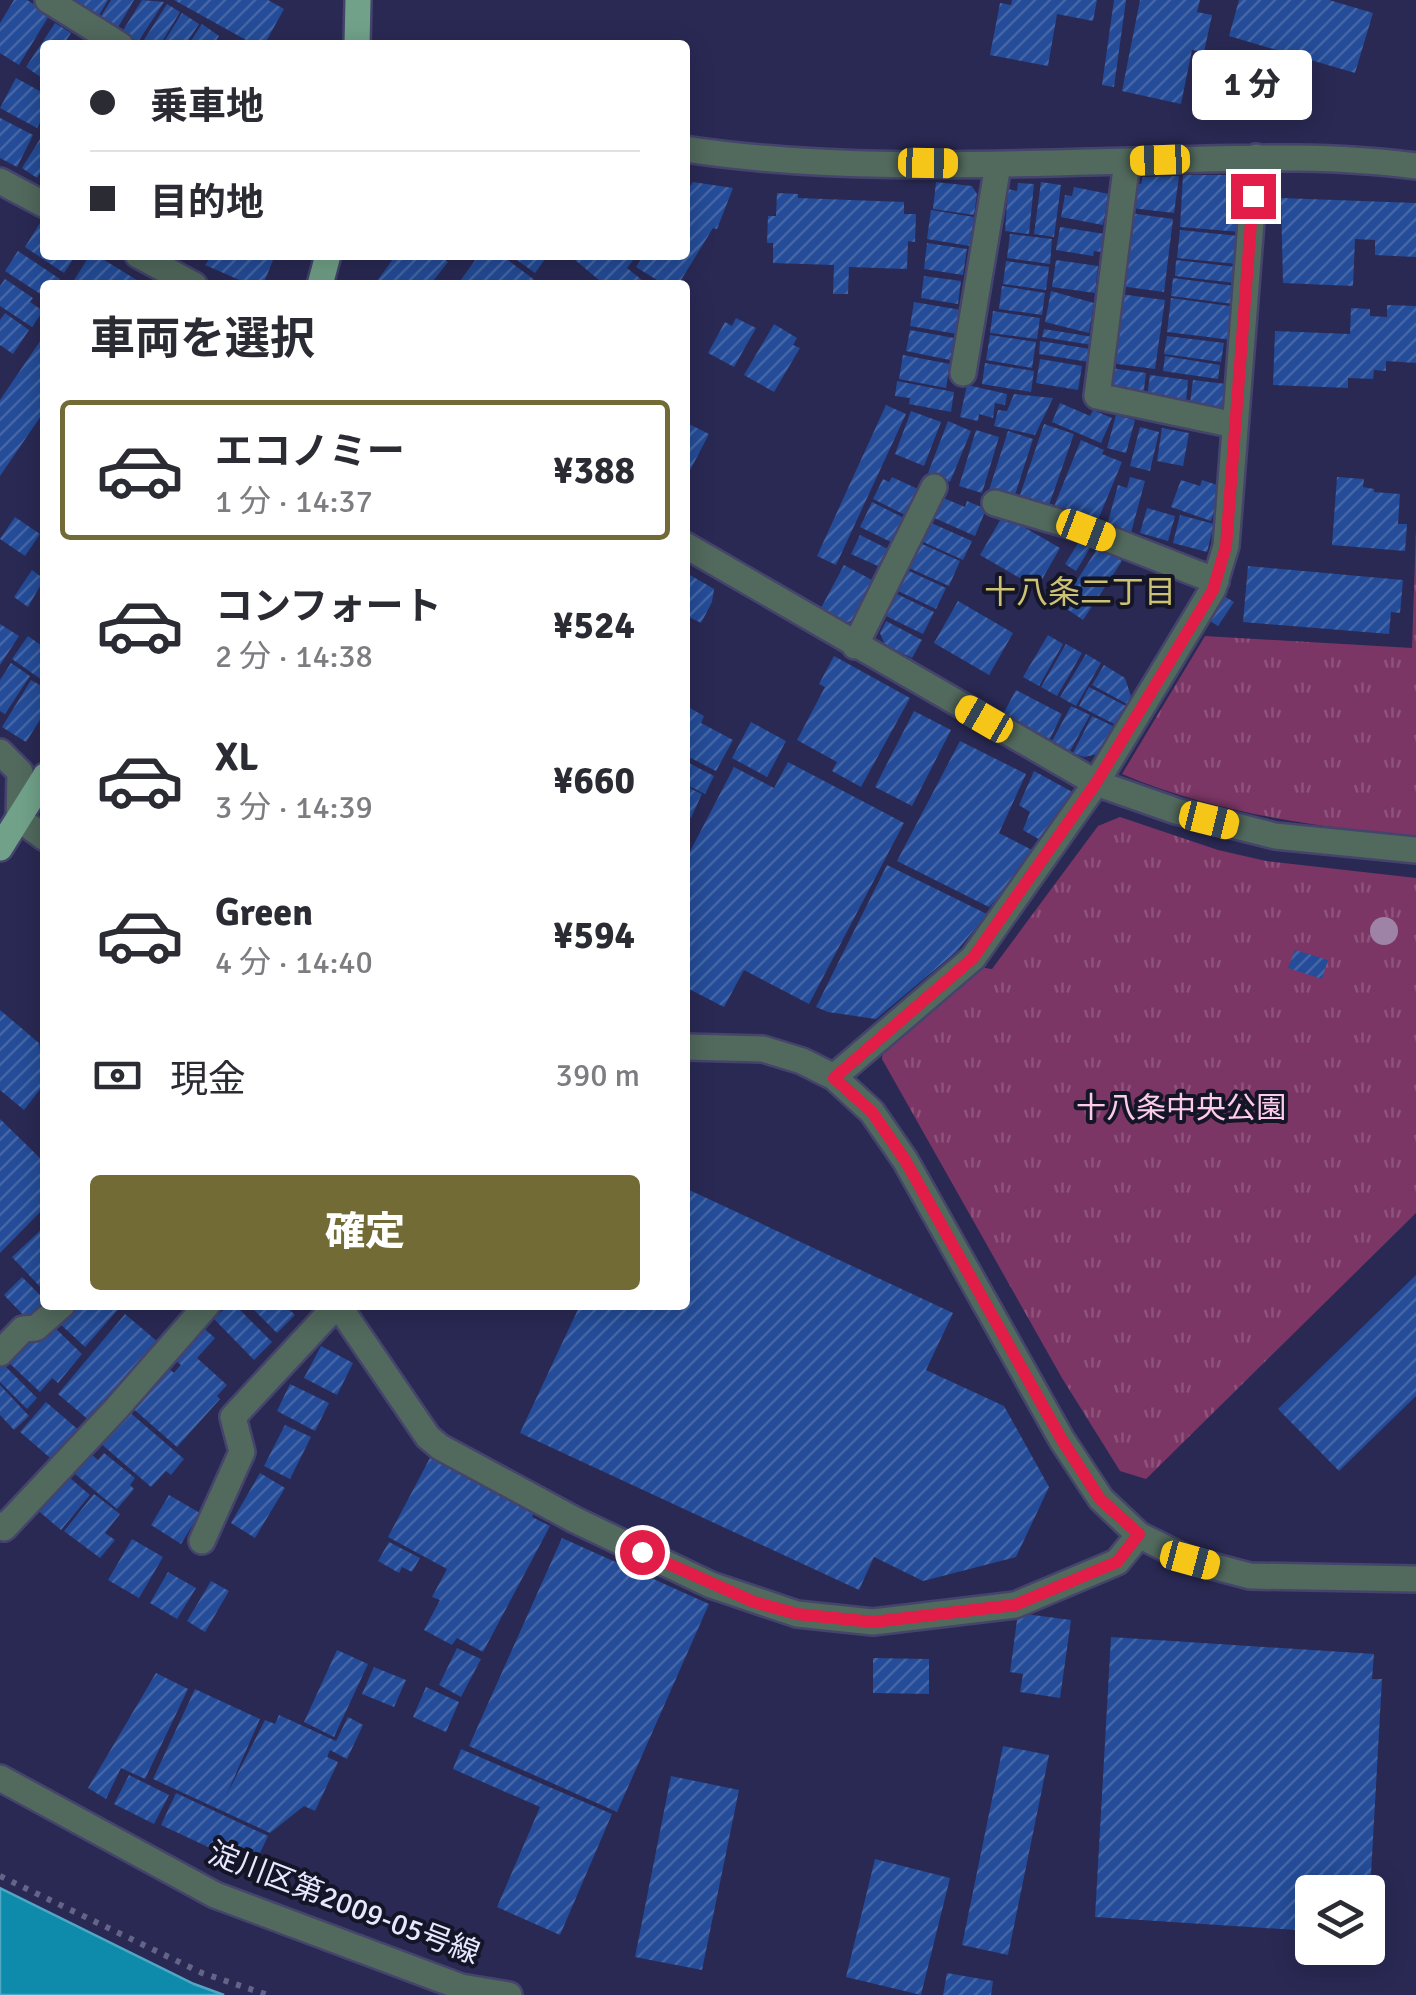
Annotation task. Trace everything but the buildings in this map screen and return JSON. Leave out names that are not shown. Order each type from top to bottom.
[{"type":"main road","points":[[356,0],[357,40]]},
{"type":"main road","points":[[0,848],[40,784]]},
{"type":"street","points":[[48,0],[112,40]]},
{"type":"street","points":[[690,150],[752,159],[998,165],[1256,158],[1369,160],[1416,166]]},
{"type":"street","points":[[834,1078],[973,958],[1096,783],[1216,581],[1226,546],[1256,158]]},
{"type":"street","points":[[1127,162],[1097,396],[1235,425]]},
{"type":"street","points":[[964,373],[998,165]]},
{"type":"street","points":[[0,180],[40,202]]},
{"type":"street","points":[[147,260],[185,280]]},
{"type":"street","points":[[855,646],[934,487]]},
{"type":"street","points":[[995,502],[1086,530],[1216,581]]},
{"type":"street","points":[[690,548],[1096,783],[1176,811],[1275,836],[1416,850]]},
{"type":"street","points":[[0,752],[20,772],[19,819],[40,834]]},
{"type":"street","points":[[690,1046],[762,1049],[802,1062],[834,1078],[872,1112],[905,1160],[1062,1440],[1100,1499],[1139,1534],[1190,1560],[1250,1576],[1416,1579]]},
{"type":"street","points":[[0,1352],[23,1329],[36,1328],[56,1310]]},
{"type":"street","points":[[0,1525],[4,1528],[29,1502],[202,1310]]},
{"type":"street","points":[[202,1540],[242,1452],[233,1417],[332,1310]]},
{"type":"street","points":[[340,1310],[428,1436],[440,1446],[574,1520],[754,1602],[797,1614],[873,1622],[1015,1605],[1117,1562],[1139,1534]]},
{"type":"street","name":"淀川区第2009-05号線","points":[[0,1778],[216,1894],[461,1987],[510,1995]]},
{"type":"path","points":[[0,1876],[202,1973],[268,1995]]},
{"type":"green space","points":[[1416,530],[1416,837],[1230,809],[1122,774],[1205,636],[1412,648]]},
{"type":"green space","name":"十八条中央公園","points":[[1120,817],[1218,850],[1266,861],[1416,878],[1416,1213],[1146,1479],[1120,1471],[1062,1378],[882,1059],[883,1049],[979,967],[992,969],[1098,826]]},
{"type":"water","points":[[0,1888],[194,1984],[224,1995],[0,1995]]},
{"type":"district","name":"十八条二丁目","points":[[1080,592]]},
{"type":"route","points":[[642,1552],[754,1602],[797,1614],[873,1622],[1015,1605],[1117,1562],[1139,1534],[1100,1499],[1062,1440],[905,1160],[872,1112],[834,1078],[973,958],[1096,783],[1213,590],[1226,546],[1253,196]]}]
